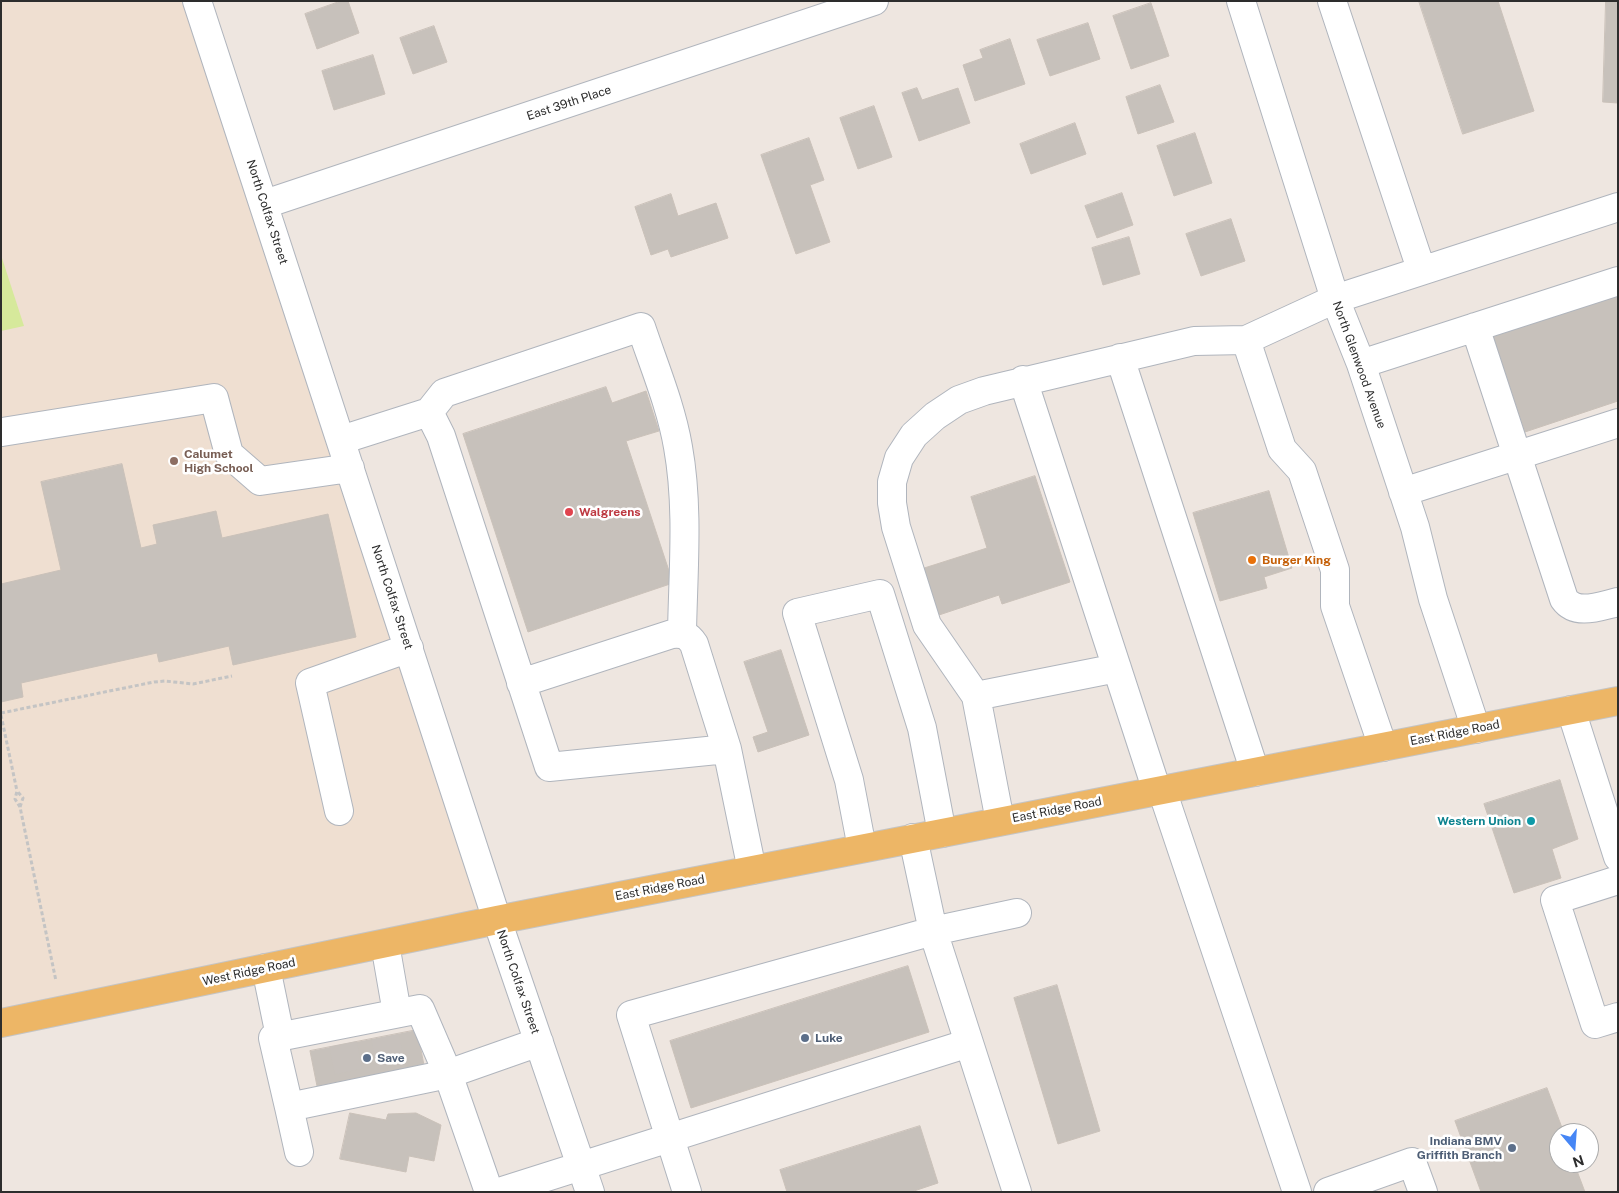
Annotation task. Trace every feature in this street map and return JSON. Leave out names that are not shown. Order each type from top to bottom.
[{"type":"main road","name":"East Ridge Road","points":[[497,920],[1618,701]]},
{"type":"main road","name":"West Ridge Road","points":[[1,1023],[497,920]]},
{"type":"street","name":"North Colfax Street","points":[[197,1],[497,920],[586,1179]]},
{"type":"street","name":"East 39th Place","points":[[264,204],[874,1]]},
{"type":"street","name":"North Glenwood Avenue","points":[[1241,1],[1335,299],[1361,364],[1403,492],[1434,599],[1476,729]]},
{"type":"street","points":[[1332,1],[1421,269]]},
{"type":"street","points":[[1000,821],[976,696],[927,625],[896,527],[892,482],[899,458],[914,435],[935,416],[959,400],[1023,380],[1194,341],[1246,340],[1335,299],[1421,269],[1618,207]]},
{"type":"street","points":[[1361,364],[1618,282]]},
{"type":"street","points":[[341,440],[429,412],[444,393],[641,327],[672,423],[682,474],[684,503],[682,633]]},
{"type":"street","points":[[1475,327],[1564,599],[1569,606],[1576,609],[1618,602]]},
{"type":"street","points":[[1246,340],[1282,449],[1302,471],[1336,570],[1335,606],[1383,747]]},
{"type":"street","points":[[1120,358],[1255,772]]},
{"type":"street","points":[[1023,380],[1117,668],[1297,1192]]},
{"type":"street","points":[[2,432],[214,398],[229,454],[260,481],[350,468]]},
{"type":"street","points":[[429,412],[441,436],[549,767],[727,749]]},
{"type":"street","points":[[1403,492],[1618,423]]},
{"type":"street","points":[[862,848],[849,780],[798,613],[880,594],[922,728],[942,833]]},
{"type":"street","points":[[521,683],[672,634],[682,633],[688,636],[694,644],[727,749],[752,870]]},
{"type":"street","points":[[340,812],[310,682],[409,648]]},
{"type":"street","points":[[976,696],[1117,668]]},
{"type":"street","points":[[1571,710],[1616,845]]},
{"type":"street","points":[[913,838],[933,930],[1017,1192]]},
{"type":"street","points":[[1618,880],[1555,900],[1595,1024],[1618,1016]]},
{"type":"street","points":[[687,1192],[631,1015],[933,930],[1017,913]]},
{"type":"street","points":[[385,944],[388,1022]]},
{"type":"street","points":[[266,968],[280,1036]]},
{"type":"street","points":[[300,1152],[273,1038],[280,1036],[341,1034],[388,1022],[420,1009],[448,1074],[489,1192]]},
{"type":"street","points":[[288,1107],[352,1086],[393,1077],[448,1074],[539,1042]]},
{"type":"street","points":[[499,1192],[586,1179],[670,1139],[969,1043]]},
{"type":"street","points":[[1328,1192],[1412,1162],[1422,1192]]},
{"type":"path","points":[[62,1010],[20,807],[15,799],[17,791],[1,714],[154,682],[165,681],[193,684],[232,676]]},
{"type":"path","points":[[17,791],[23,798],[20,807]]},
{"type":"shaded area","name":"Calumet High School","points":[[1,1],[196,1],[497,920],[1,1024]]},
{"type":"green space","points":[[1,255],[24,326],[1,331]]},
{"type":"building","points":[[341,1],[348,1],[359,33],[317,49],[305,14]]},
{"type":"building","points":[[1419,1],[1498,1],[1534,111],[1463,134]]},
{"type":"building","points":[[1606,1],[1618,1],[1618,103],[1603,102]]},
{"type":"building","points":[[1151,3],[1169,56],[1131,69],[1113,16]]},
{"type":"building","points":[[1088,23],[1100,59],[1050,76],[1037,40]]},
{"type":"building","points":[[434,26],[447,62],[413,74],[400,38]]},
{"type":"building","points":[[1010,39],[1025,84],[975,101],[963,65],[983,58],[980,50]]},
{"type":"building","points":[[373,55],[385,94],[334,110],[322,71]]},
{"type":"building","points":[[1160,85],[1174,122],[1138,134],[1126,97]]},
{"type":"building","points":[[917,88],[922,100],[958,88],[970,123],[919,141],[902,93]]},
{"type":"building","points":[[874,106],[892,157],[858,169],[840,118]]},
{"type":"building","points":[[1075,123],[1086,154],[1031,174],[1020,144]]},
{"type":"building","points":[[1195,133],[1212,183],[1174,196],[1157,146]]},
{"type":"building","points":[[809,138],[824,180],[810,185],[830,242],[796,254],[761,155]]},
{"type":"building","points":[[1122,193],[1133,225],[1097,238],[1085,206]]},
{"type":"building","points":[[671,194],[678,216],[716,203],[728,238],[671,257],[668,249],[651,255],[635,207]]},
{"type":"building","points":[[1231,219],[1245,261],[1201,276],[1186,234]]},
{"type":"building","points":[[1129,237],[1140,274],[1103,285],[1092,248]]},
{"type":"building","points":[[1618,294],[1618,401],[1525,432],[1493,336]]},
{"type":"building","name":"Walgreens","points":[[606,387],[612,403],[646,391],[659,431],[626,441],[673,583],[528,632],[463,434]]},
{"type":"building","points":[[122,464],[141,548],[157,544],[153,525],[216,511],[222,538],[328,514],[356,637],[233,665],[229,646],[159,662],[157,653],[21,683],[23,697],[1,702],[1,584],[61,570],[41,482]]},
{"type":"building","points":[[1035,476],[1070,582],[1002,604],[999,595],[933,617],[918,570],[987,548],[971,497]]},
{"type":"building","points":[[1269,491],[1292,568],[1264,577],[1267,588],[1220,601],[1193,513]]},
{"type":"building","points":[[781,650],[809,735],[758,752],[753,737],[768,732],[744,662]]},
{"type":"building","name":"Western Union","points":[[1560,780],[1578,839],[1552,849],[1561,878],[1514,893],[1484,804]]},
{"type":"building","points":[[908,966],[929,1032],[691,1108],[670,1041]]},
{"type":"building","points":[[1057,985],[1100,1131],[1058,1144],[1014,998]]},
{"type":"building","name":"Save","points":[[417,1030],[424,1065],[317,1086],[310,1051]]},
{"type":"building","name":"Indiana BMV Griffith Branch","points":[[1547,1088],[1560,1123],[1549,1123],[1549,1173],[1578,1173],[1585,1192],[1481,1192],[1455,1121]]},
{"type":"building","points":[[350,1113],[386,1120],[388,1114],[416,1113],[441,1125],[434,1161],[409,1156],[406,1172],[340,1159]]},
{"type":"building","points":[[920,1126],[938,1183],[911,1192],[787,1192],[780,1170]]},
{"type":"tunnel","points":[[385,1037],[392,1070]]},
{"type":"tunnel","points":[[343,1044],[350,1079]]},
{"type":"place","name":"Calumet High School","points":[[174,461]]},
{"type":"place","name":"Walgreens","points":[[569,512]]},
{"type":"place","name":"Burger King","points":[[1252,560]]},
{"type":"place","name":"Western Union","points":[[1531,821]]},
{"type":"place","name":"Luke","points":[[805,1038]]},
{"type":"place","name":"Save","points":[[367,1058]]},
{"type":"place","name":"Indiana BMV Griffith Branch","points":[[1512,1148]]}]
